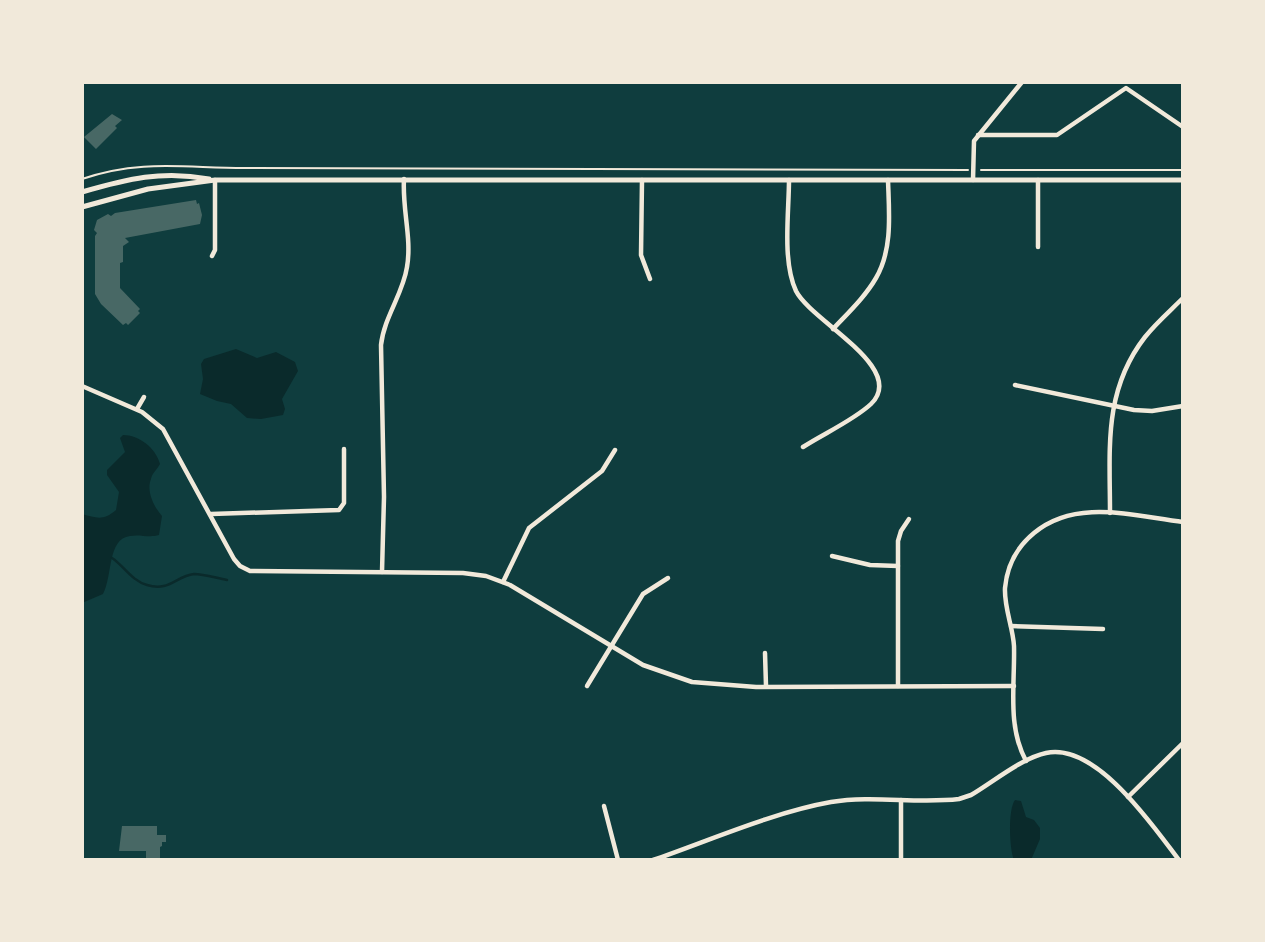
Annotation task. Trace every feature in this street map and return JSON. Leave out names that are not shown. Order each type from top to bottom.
[{"type":"street","points":[[973,180],[973,144],[1022,82]]},
{"type":"street","points":[[978,135],[1057,135],[1126,88],[1183,127]]},
{"type":"street","points":[[82,192],[132,178],[165,174],[215,180]]},
{"type":"street","points":[[382,572],[381,345],[383,331],[403,286],[408,264],[404,178]]},
{"type":"street","points":[[642,179],[641,255],[650,278]]},
{"type":"street","points":[[833,329],[868,290],[884,260],[888,237],[888,179]]},
{"type":"street","points":[[212,257],[215,250],[215,180]]},
{"type":"street","points":[[82,207],[148,189],[215,180],[1183,180]]},
{"type":"street","points":[[789,180],[789,260],[792,278],[801,299],[875,367],[879,378],[879,389],[869,405],[803,447]]},
{"type":"street","points":[[1038,180],[1038,247]]},
{"type":"street","points":[[1110,513],[1110,430],[1120,381],[1147,334],[1183,298]]},
{"type":"street","points":[[1015,385],[1145,411],[1183,406]]},
{"type":"street","points":[[82,386],[137,409],[153,419],[167,434],[237,562],[250,571],[471,573],[503,582],[651,669],[680,679],[711,685],[1014,685]]},
{"type":"street","points":[[137,409],[144,397]]},
{"type":"street","points":[[211,514],[339,510],[344,503],[344,449]]},
{"type":"street","points":[[503,582],[529,527],[602,471],[615,450]]},
{"type":"street","points":[[1026,761],[1015,736],[1011,626],[1005,588],[1010,566],[1021,545],[1045,524],[1058,517],[1079,513],[1110,513],[1183,522]]},
{"type":"street","points":[[898,686],[899,536],[909,519]]},
{"type":"street","points":[[832,556],[870,565],[898,566]]},
{"type":"street","points":[[587,686],[643,594],[668,578]]},
{"type":"street","points":[[1011,626],[1103,629]]},
{"type":"street","points":[[765,653],[766,686]]},
{"type":"street","points":[[1128,797],[1183,743]]},
{"type":"street","points":[[653,860],[810,807],[856,800],[964,798],[1026,761],[1050,752],[1073,755],[1092,765],[1128,797],[1178,859]]},
{"type":"street","points":[[901,800],[901,860]]},
{"type":"street","points":[[604,806],[618,860]]},
{"type":"path","points":[[82,179],[109,170],[170,164],[244,168],[1183,170]]},
{"type":"water","points":[[236,349],[257,358],[276,352],[295,362],[298,371],[282,399],[285,409],[283,415],[261,419],[247,418],[231,404],[200,394],[203,379],[201,364],[204,359]]},
{"type":"water","points":[[123,435],[141,440],[158,458],[160,464],[149,489],[162,516],[159,535],[134,536],[117,544],[103,594],[82,603],[82,514],[100,518],[116,510],[119,492],[107,475],[107,470],[125,452],[120,438]]},
{"type":"water","points":[[1015,800],[1021,801],[1026,817],[1034,820],[1040,828],[1040,839],[1031,860],[1014,860],[1012,854],[1010,820]]},
{"type":"building","points":[[112,114],[122,120],[96,149],[84,137]]},
{"type":"building","points":[[196,200],[202,215],[200,224],[125,238],[129,242],[123,246],[120,288],[140,309],[140,313],[128,325],[123,325],[101,304],[95,294],[97,233],[94,230],[97,220],[108,214],[111,216],[115,213]]},
{"type":"building","points":[[122,826],[157,826],[157,835],[166,835],[166,842],[162,842],[160,847],[160,860],[146,860],[146,851],[119,851]]},
{"type":"waterway","points":[[112,558],[137,580],[155,587],[194,574],[227,580]]}]
